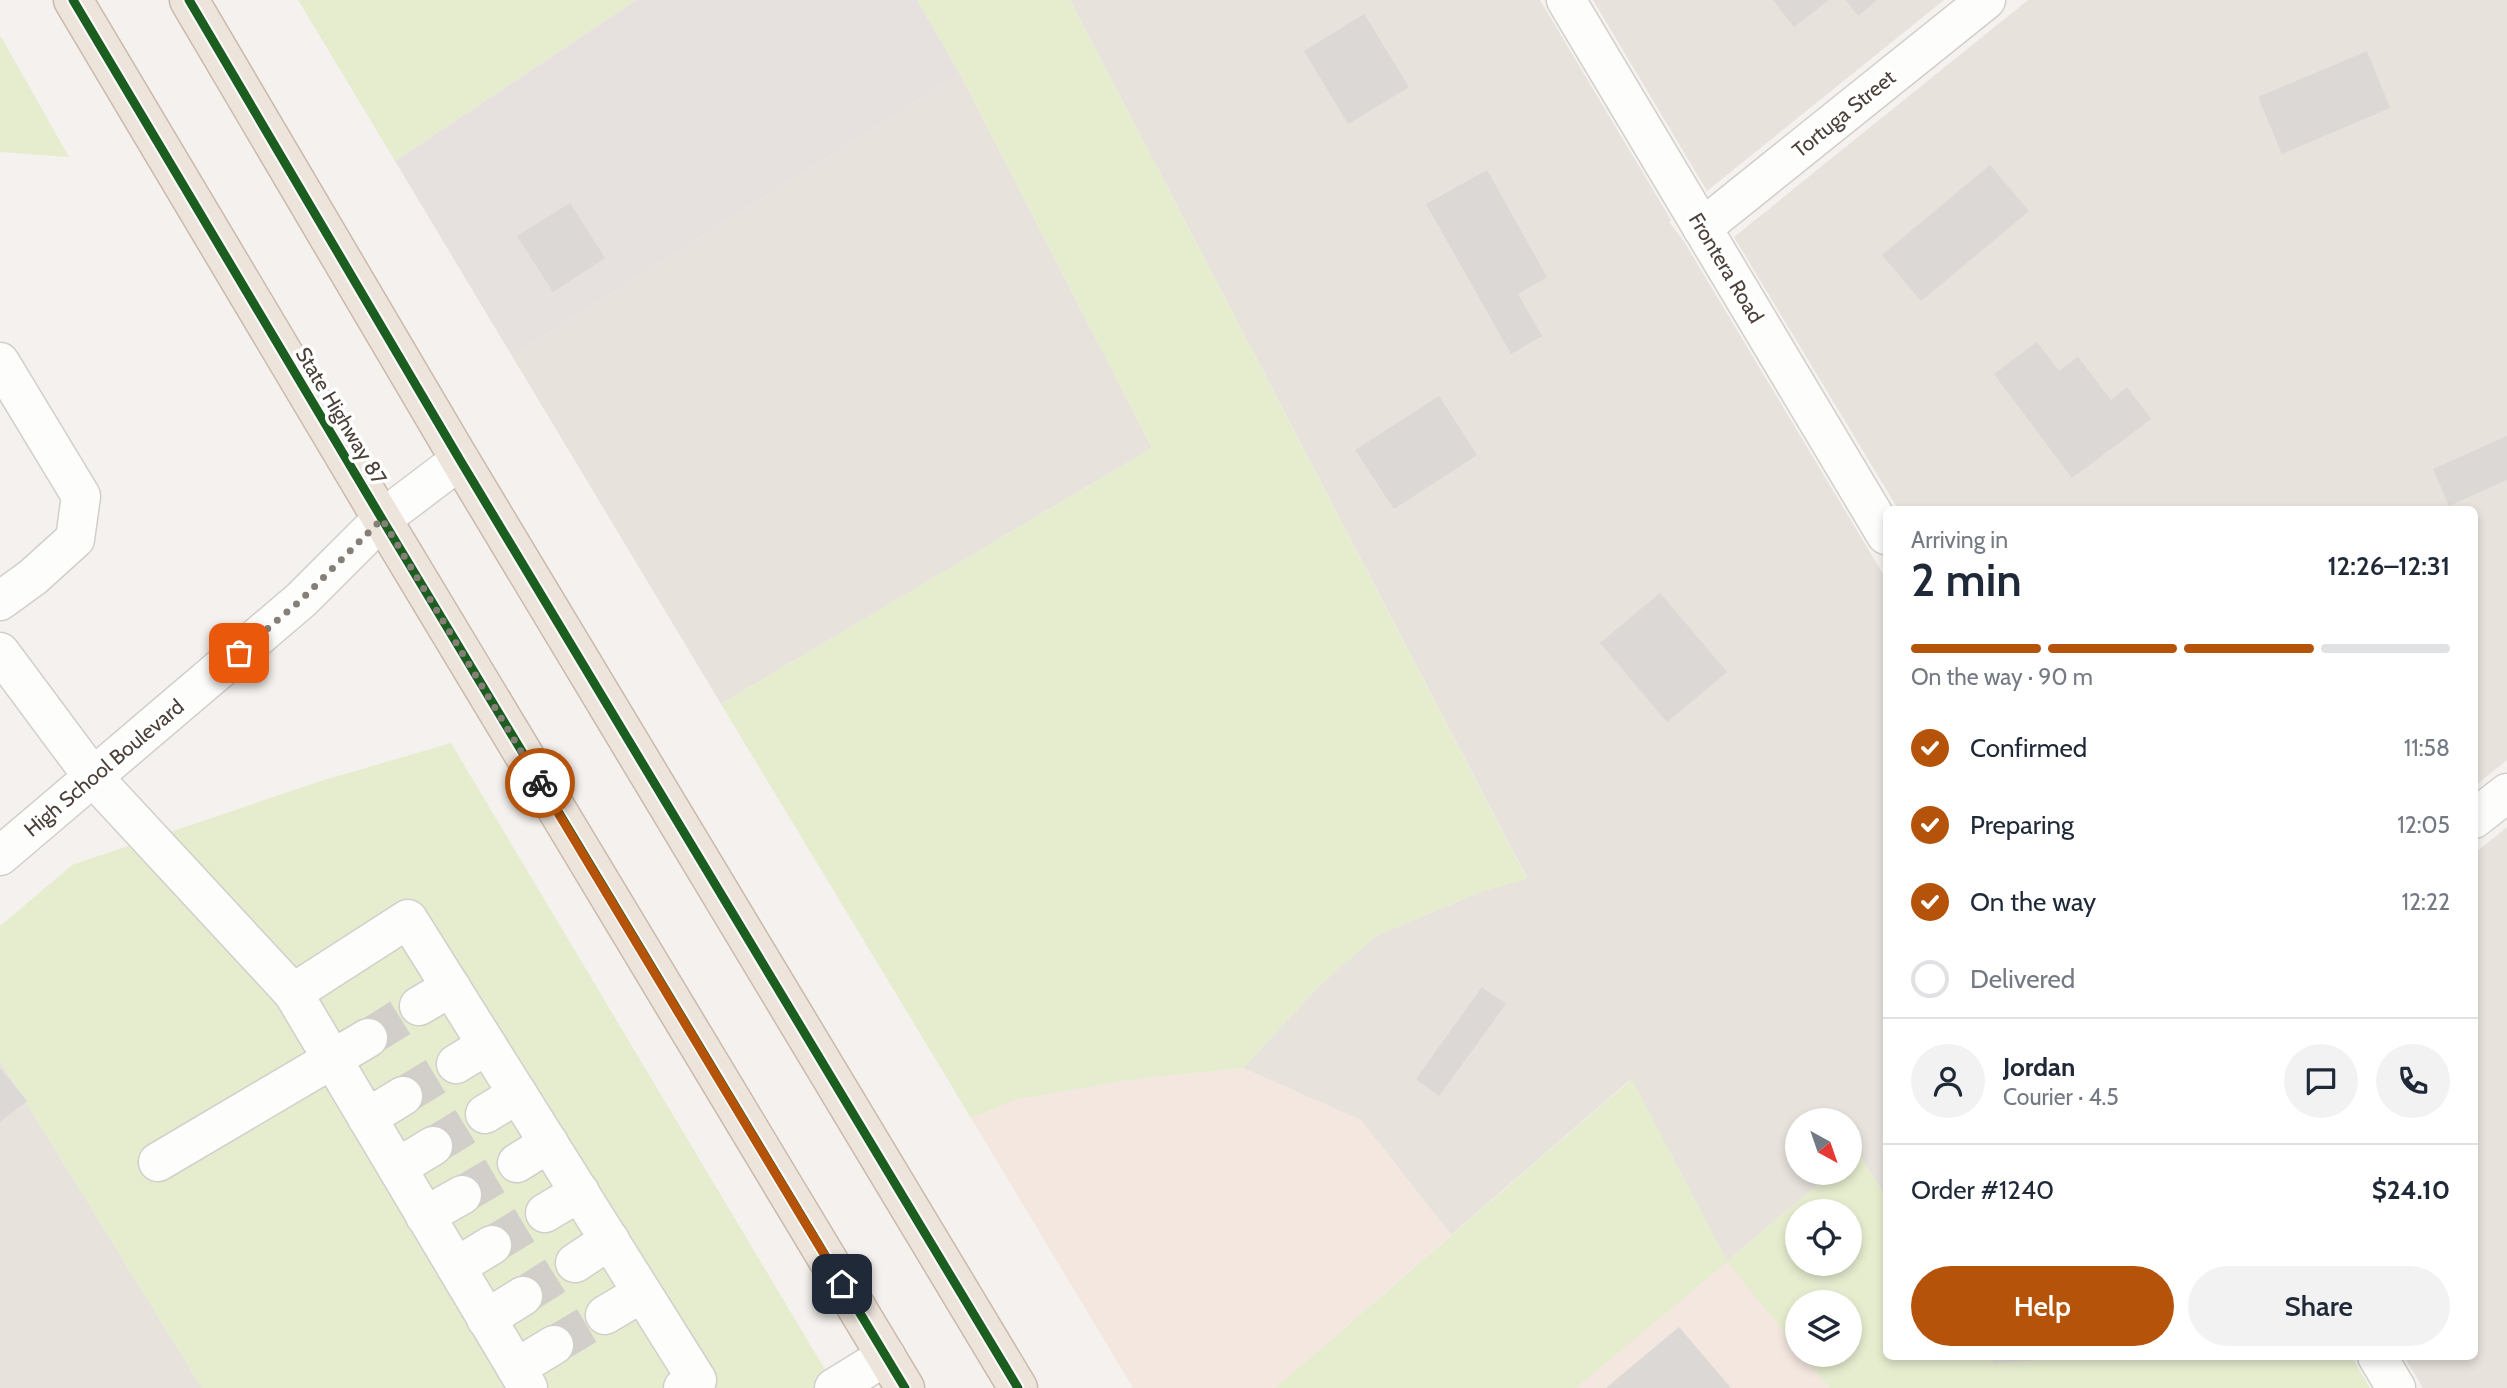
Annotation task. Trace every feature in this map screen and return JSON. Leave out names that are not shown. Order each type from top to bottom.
[{"type":"highway","name":"State Highway 87","points":[[73,0],[895,1372]]},
{"type":"highway","points":[[189,0],[460,460],[1018,1388]]},
{"type":"street","name":"Frontera Road","points":[[1566,0],[1883,530]]},
{"type":"street","name":"Tortuga Street","points":[[1702,228],[1986,0]]},
{"type":"street","points":[[0,362],[81,496],[75,539],[33,577],[0,601]]},
{"type":"street","name":"High School Boulevard","points":[[0,856],[301,600],[382,519],[460,460]]},
{"type":"street","points":[[0,652],[93,777],[293,993],[522,1378],[554,1345]]},
{"type":"street","points":[[2478,817],[2507,793]]},
{"type":"street","points":[[293,993],[408,919],[452,987],[471,1054],[518,1094],[697,1380],[683,1388]]},
{"type":"street","points":[[419,1006],[452,987]]},
{"type":"street","points":[[158,1162],[368,1038]]},
{"type":"street","points":[[485,1114],[518,1094]]},
{"type":"street","points":[[367,1118],[403,1096]]},
{"type":"street","points":[[517,1163],[549,1143]]},
{"type":"street","points":[[397,1168],[433,1146]]},
{"type":"street","points":[[545,1213],[580,1192]]},
{"type":"street","points":[[425,1216],[462,1195]]},
{"type":"street","points":[[575,1263],[610,1240]]},
{"type":"street","points":[[456,1267],[492,1245]]},
{"type":"street","points":[[605,1315],[642,1293]]},
{"type":"street","points":[[486,1319],[523,1296]]},
{"type":"street","points":[[2380,1360],[2396,1388]]},
{"type":"street","points":[[834,1388],[895,1372]]},
{"type":"shaded area","points":[[636,0],[917,0],[960,74],[512,356],[395,161]]},
{"type":"shaded area","points":[[1070,0],[1540,0],[1671,220],[1669,222],[1683,240],[1883,574],[1883,1192],[1862,1159],[1862,1108],[1785,1108],[1785,1185],[1818,1185],[1801,1199],[1785,1199],[1785,1212],[1727,1261],[1631,1079],[1451,1235],[1361,1120],[1243,1068],[1321,984],[1376,936],[1480,892],[1527,878]]},
{"type":"shaded area","points":[[1593,0],[1944,0],[1707,191]]},
{"type":"shaded area","points":[[2028,0],[2507,0],[2507,760],[2478,784],[2478,506],[1896,506],[1734,237]]},
{"type":"shaded area","points":[[960,74],[1152,448],[721,704],[512,356]]},
{"type":"shaded area","points":[[2507,827],[2507,1388],[2423,1388],[2406,1360],[2478,1360],[2478,851]]},
{"type":"shaded area","points":[[0,1060],[202,1388],[0,1388]]},
{"type":"shaded area","points":[[1243,1068],[1361,1120],[1451,1235],[1275,1388],[1133,1388],[971,1118],[1017,1099],[1136,1079]]},
{"type":"shaded area","points":[[1727,1261],[1785,1333],[1785,1367],[1812,1367],[1830,1388],[1576,1388]]},
{"type":"shaded area","points":[[1992,1360],[2044,1360],[1994,1364]]},
{"type":"green space","points":[[298,0],[636,0],[395,161]]},
{"type":"green space","points":[[917,0],[1070,0],[1527,879],[1480,892],[1376,936],[1321,984],[1243,1068],[1136,1079],[1018,1099],[971,1118],[721,704],[1152,448],[960,74]]},
{"type":"green space","points":[[0,35],[69,157],[0,152]]},
{"type":"green space","points":[[451,743],[836,1388],[202,1388],[0,1060],[0,926],[72,865],[321,781]]},
{"type":"green space","points":[[1632,1079],[1727,1261],[1785,1212],[1785,1276],[1862,1276],[1862,1199],[1801,1199],[1818,1185],[1862,1185],[1862,1159],[1883,1192],[1883,1360],[1992,1360],[1994,1364],[2044,1360],[2353,1360],[2370,1388],[1830,1388],[1812,1367],[1862,1367],[1862,1290],[1785,1290],[1785,1333],[1727,1262],[1576,1388],[1275,1388]]},
{"type":"building","points":[[1773,0],[1829,0],[1794,27]]},
{"type":"building","points":[[1846,0],[1877,0],[1858,16]]},
{"type":"building","points":[[1364,14],[1409,87],[1348,124],[1304,51]]},
{"type":"building","points":[[2367,51],[2390,108],[2282,154],[2258,97]]},
{"type":"building","points":[[1990,165],[2029,211],[1921,301],[1882,255]]},
{"type":"building","points":[[1487,170],[1547,277],[1518,294],[1542,336],[1511,354],[1426,204]]},
{"type":"building","points":[[570,203],[605,258],[553,292],[517,236]]},
{"type":"building","points":[[2037,342],[2059,371],[2078,357],[2111,400],[2127,387],[2151,419],[2072,478],[1994,374]]},
{"type":"building","points":[[1439,396],[1477,455],[1394,509],[1355,450]]},
{"type":"building","points":[[2507,436],[2507,480],[2449,506],[2433,469]]},
{"type":"building","points":[[1660,593],[1727,672],[1667,722],[1600,643]]},
{"type":"building","points":[[1482,987],[1506,1004],[1439,1096],[1416,1079]]},
{"type":"building","points":[[0,1068],[27,1101],[0,1122]]},
{"type":"building","points":[[1679,1327],[1731,1388],[1606,1388]]},
{"type":"tunnel","points":[[368,1038],[419,1006]]},
{"type":"tunnel","points":[[403,1096],[456,1064]]},
{"type":"tunnel","points":[[433,1146],[485,1114]]},
{"type":"tunnel","points":[[462,1195],[517,1163]]},
{"type":"tunnel","points":[[492,1245],[545,1213]]},
{"type":"tunnel","points":[[523,1296],[575,1263]]},
{"type":"tunnel","points":[[554,1345],[605,1315]]},
{"type":"cycle path","points":[[73,0],[905,1388]]},
{"type":"cycle path","points":[[189,0],[460,460],[1018,1388]]},
{"type":"way so far","points":[[239,653],[301,600],[382,519],[540,783]]},
{"type":"route","points":[[540,783],[842,1284]]}]
